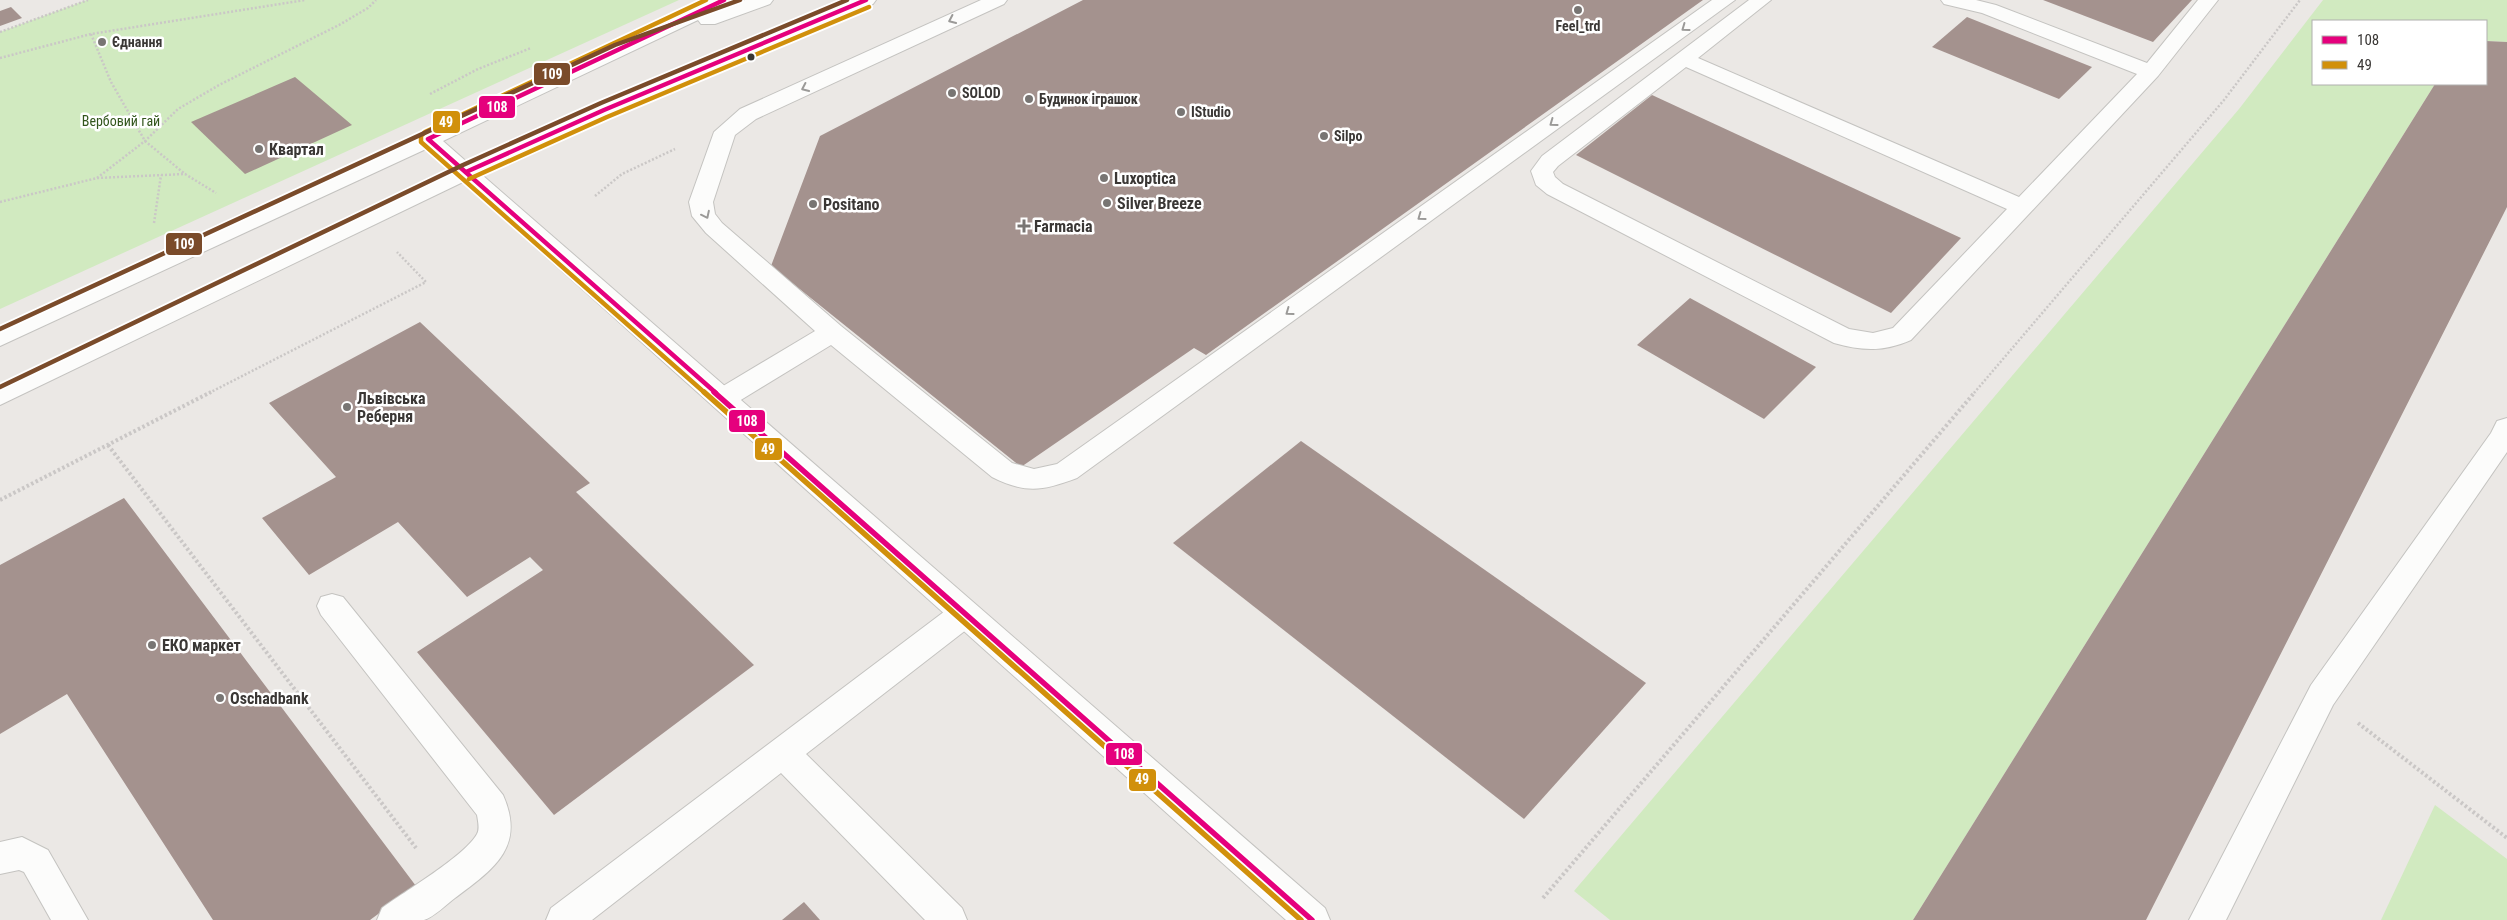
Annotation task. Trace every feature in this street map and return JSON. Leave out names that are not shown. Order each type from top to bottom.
[{"type":"main road","points":[[0,337],[618,52],[724,0]]},
{"type":"main road","points":[[618,52],[763,0]]},
{"type":"main road","points":[[0,395],[466,172],[604,110],[866,0]]},
{"type":"main road","points":[[997,0],[748,114],[725,132],[701,202],[704,216],[714,228],[832,332],[1002,470],[1022,480],[1046,479],[1067,471],[1725,0]]},
{"type":"main road","points":[[1761,0],[1550,162],[1542,171],[1544,180],[1555,189],[1843,337],[1869,342],[1887,341],[1902,334],[2151,72],[2208,0]]},
{"type":"main road","points":[[1951,0],[1989,8],[2151,72]]},
{"type":"main road","points":[[1684,60],[2022,207]]},
{"type":"main road","points":[[428,139],[1312,920]]},
{"type":"main road","points":[[722,399],[832,332]]},
{"type":"main road","points":[[2207,920],[2322,695],[2506,434]]},
{"type":"main road","points":[[332,606],[491,806],[497,822],[492,841],[479,858],[395,920]]},
{"type":"main road","points":[[564,920],[964,614]]},
{"type":"main road","points":[[782,752],[949,920]]},
{"type":"main road","points":[[0,858],[22,853],[36,861],[70,920]]},
{"type":"path","points":[[0,32],[88,0]]},
{"type":"path","points":[[0,58],[91,34],[305,0]]},
{"type":"path","points":[[97,178],[145,140],[178,108],[219,84],[339,25],[368,8],[376,0]]},
{"type":"path","points":[[1543,898],[2224,100],[2300,0]]},
{"type":"path","points":[[91,34],[112,82],[145,140],[185,174],[217,194]]},
{"type":"path","points":[[595,196],[631,170],[712,131],[725,132]]},
{"type":"path","points":[[0,202],[97,178],[185,174]]},
{"type":"path","points":[[153,231],[161,175]]},
{"type":"path","points":[[0,500],[426,282],[397,252]]},
{"type":"path","points":[[108,446],[443,884]]},
{"type":"path","points":[[2322,695],[2507,838]]},
{"type":"green space","name":"Вербовий гай","points":[[87,0],[679,0],[0,309],[0,32]]},
{"type":"green space","points":[[2323,0],[2507,0],[2507,42],[2487,41],[2487,20],[2312,20],[2312,85],[2434,85],[1913,920],[1610,920],[1574,891],[2239,109]]},
{"type":"green space","points":[[2435,805],[2507,859],[2507,920],[2381,920]]},
{"type":"building","name":"Silver Breeze","points":[[1083,0],[1703,0],[1206,355],[1194,348],[1021,467],[771,266],[820,136]]},
{"type":"building","points":[[2043,0],[2192,0],[2153,42]]},
{"type":"building","points":[[11,7],[22,18],[0,26],[0,11]]},
{"type":"building","points":[[1967,17],[2092,67],[2059,99],[1932,47]]},
{"type":"building","points":[[2487,41],[2507,42],[2507,207],[2146,920],[1913,920],[2434,85],[2487,85]]},
{"type":"building","name":"Квартал","points":[[295,77],[352,125],[245,174],[191,122]]},
{"type":"building","points":[[1652,95],[1961,238],[1891,313],[1576,155]]},
{"type":"building","points":[[1690,298],[1816,367],[1764,419],[1637,345]]},
{"type":"building","points":[[420,322],[590,483],[576,492],[754,665],[554,815],[417,652],[543,570],[530,557],[467,597],[398,522],[309,575],[262,518],[336,477],[269,403]]},
{"type":"building","points":[[1301,441],[1646,683],[1524,819],[1173,543]]},
{"type":"building","points":[[124,498],[416,886],[370,920],[213,920],[67,694],[0,734],[0,565]]},
{"type":"building","points":[[804,902],[820,920],[782,920]]},
{"type":"transit line","name":"49","points":[[706,0],[425,132],[421,136],[421,142],[1301,920]]},
{"type":"transit line","name":"108","points":[[724,0],[428,139],[1312,920]]},
{"type":"transit line","name":"109","points":[[0,329],[615,45],[740,0]]},
{"type":"transit line","name":"109","points":[[0,387],[463,165],[601,103],[847,0]]},
{"type":"transit line","name":"108","points":[[466,172],[604,110],[866,0]]},
{"type":"transit line","name":"49","points":[[469,179],[607,117],[869,7]]},
{"type":"place","name":"Feel_trd","points":[[1578,10]]},
{"type":"place","name":"Єднання","points":[[102,42]]},
{"type":"place","name":"SOLOD","points":[[952,93]]},
{"type":"place","name":"Будинок іграшок","points":[[1029,99]]},
{"type":"place","name":"IStudio","points":[[1181,112]]},
{"type":"place","name":"Silpo","points":[[1324,136]]},
{"type":"place","name":"Квартал","points":[[259,149]]},
{"type":"place","name":"Luxoptica","points":[[1104,178]]},
{"type":"place","name":"Silver Breeze","points":[[1107,203]]},
{"type":"place","name":"Positano","points":[[813,204]]},
{"type":"place","name":"Farmacia","points":[[1024,226]]},
{"type":"place","name":"Львівська Реберня","points":[[347,407]]},
{"type":"place","name":"ЕКО маркет","points":[[152,645]]},
{"type":"place","name":"Oschadbank","points":[[220,698]]}]
